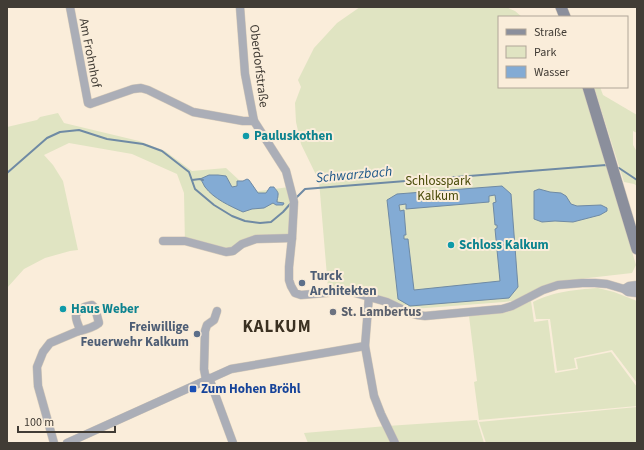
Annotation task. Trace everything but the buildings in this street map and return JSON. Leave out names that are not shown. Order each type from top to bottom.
[{"type":"main road","points":[[560,7],[564,16]]},
{"type":"main road","points":[[588,88],[637,249]]},
{"type":"street","name":"Am Frohnhof","points":[[70,7],[88,103],[90,104],[133,89],[141,88],[193,112],[243,121],[254,121]]},
{"type":"street","name":"Oberdorfstraße","points":[[240,7],[245,74],[254,121],[286,172],[294,202],[289,280],[290,286],[295,293],[300,295],[309,295],[348,291],[387,302],[410,313],[425,316],[502,309],[512,306],[543,290],[558,286],[582,283],[607,284],[637,294]]},
{"type":"street","points":[[163,241],[185,241],[226,252],[233,251],[242,244],[256,239],[292,238]]},
{"type":"street","points":[[624,289],[629,286],[637,285]]},
{"type":"street","points":[[368,296],[365,346],[374,396],[395,443]]},
{"type":"street","points":[[217,311],[214,320],[207,325],[205,330],[204,369],[233,443]]},
{"type":"street","points":[[54,443],[38,386],[37,367],[43,352],[50,343],[80,330]]},
{"type":"street","points":[[68,443],[231,369],[365,346]]},
{"type":"green space","name":"Schlosspark Kalkum","points":[[360,7],[506,7],[515,11],[521,16],[498,16],[498,88],[583,88],[636,265],[632,273],[588,278],[541,288],[518,300],[413,309],[370,293],[348,287],[328,288],[319,181],[301,144],[296,122],[295,103],[301,87],[298,80],[314,48],[337,23]]},
{"type":"green space","points":[[594,88],[600,88],[603,95],[637,115],[637,133],[633,131],[633,145],[637,152],[637,186],[624,182]]},
{"type":"green space","points":[[58,113],[64,123],[139,141],[165,151],[192,171],[226,168],[252,192],[289,187],[291,209],[289,241],[254,243],[242,249],[235,255],[227,255],[191,245],[185,245],[184,193],[177,174],[132,154],[69,143],[44,155],[53,165],[63,181],[78,250],[45,258],[24,269],[7,288],[7,127]]},
{"type":"green space","points":[[598,288],[614,292],[637,301],[637,383],[612,350],[574,358],[576,368],[557,371],[550,319],[536,319],[533,302],[557,293]]},
{"type":"green space","points":[[531,301],[534,322],[548,320],[555,373],[578,369],[576,359],[611,352],[637,387],[637,406],[479,420],[474,382],[477,381],[469,316],[508,312]]},
{"type":"green space","points":[[637,407],[637,443],[486,443],[479,422]]},
{"type":"green space","points":[[477,420],[484,443],[308,443],[304,433],[387,426]]},
{"type":"water","points":[[209,175],[226,176],[232,187],[237,186],[237,181],[247,179],[258,193],[266,193],[270,187],[274,187],[278,193],[277,202],[284,203],[283,205],[276,205],[273,203],[264,208],[252,209],[243,212],[222,202],[205,187],[200,179]]},
{"type":"water","points":[[502,186],[511,194],[518,287],[509,298],[410,306],[398,299],[387,200],[397,194]],"holes":[[[495,195],[496,202],[493,203],[495,225],[497,225],[497,228],[495,229],[500,281],[414,290],[408,239],[404,239],[404,235],[406,235],[404,210],[400,211],[399,205],[406,204],[406,209],[489,202],[489,196]]]},
{"type":"water","points":[[539,189],[561,193],[566,196],[571,204],[577,206],[601,205],[607,208],[607,211],[600,215],[573,222],[542,222],[534,219],[534,191]]},
{"type":"waterway","name":"Schwarzbach","points":[[7,173],[47,138],[60,132],[79,130],[107,139],[143,144],[162,151],[189,172],[195,189],[214,205],[232,216],[245,221],[260,223],[271,222],[291,203]]},
{"type":"waterway","name":"Schwarzbach","points":[[296,198],[305,189],[608,166]]},
{"type":"waterway","name":"Schwarzbach","points":[[617,168],[637,180]]},
{"type":"waterway","points":[[192,180],[203,180]]},
{"type":"place","name":"Pauluskothen","points":[[246,136]]},
{"type":"place","name":"Schloss Kalkum","points":[[451,245]]},
{"type":"place","name":"Turck Architekten","points":[[302,283]]},
{"type":"place","name":"Haus Weber","points":[[63,309]]},
{"type":"place","name":"St. Lambertus","points":[[333,312]]},
{"type":"place","name":"Freiwillige Feuerwehr Kalkum","points":[[197,334]]},
{"type":"place","name":"Zum Hohen Bröhl","points":[[193,389]]},
{"type":"district","name":"KALKUM","points":[[277,327]]}]
